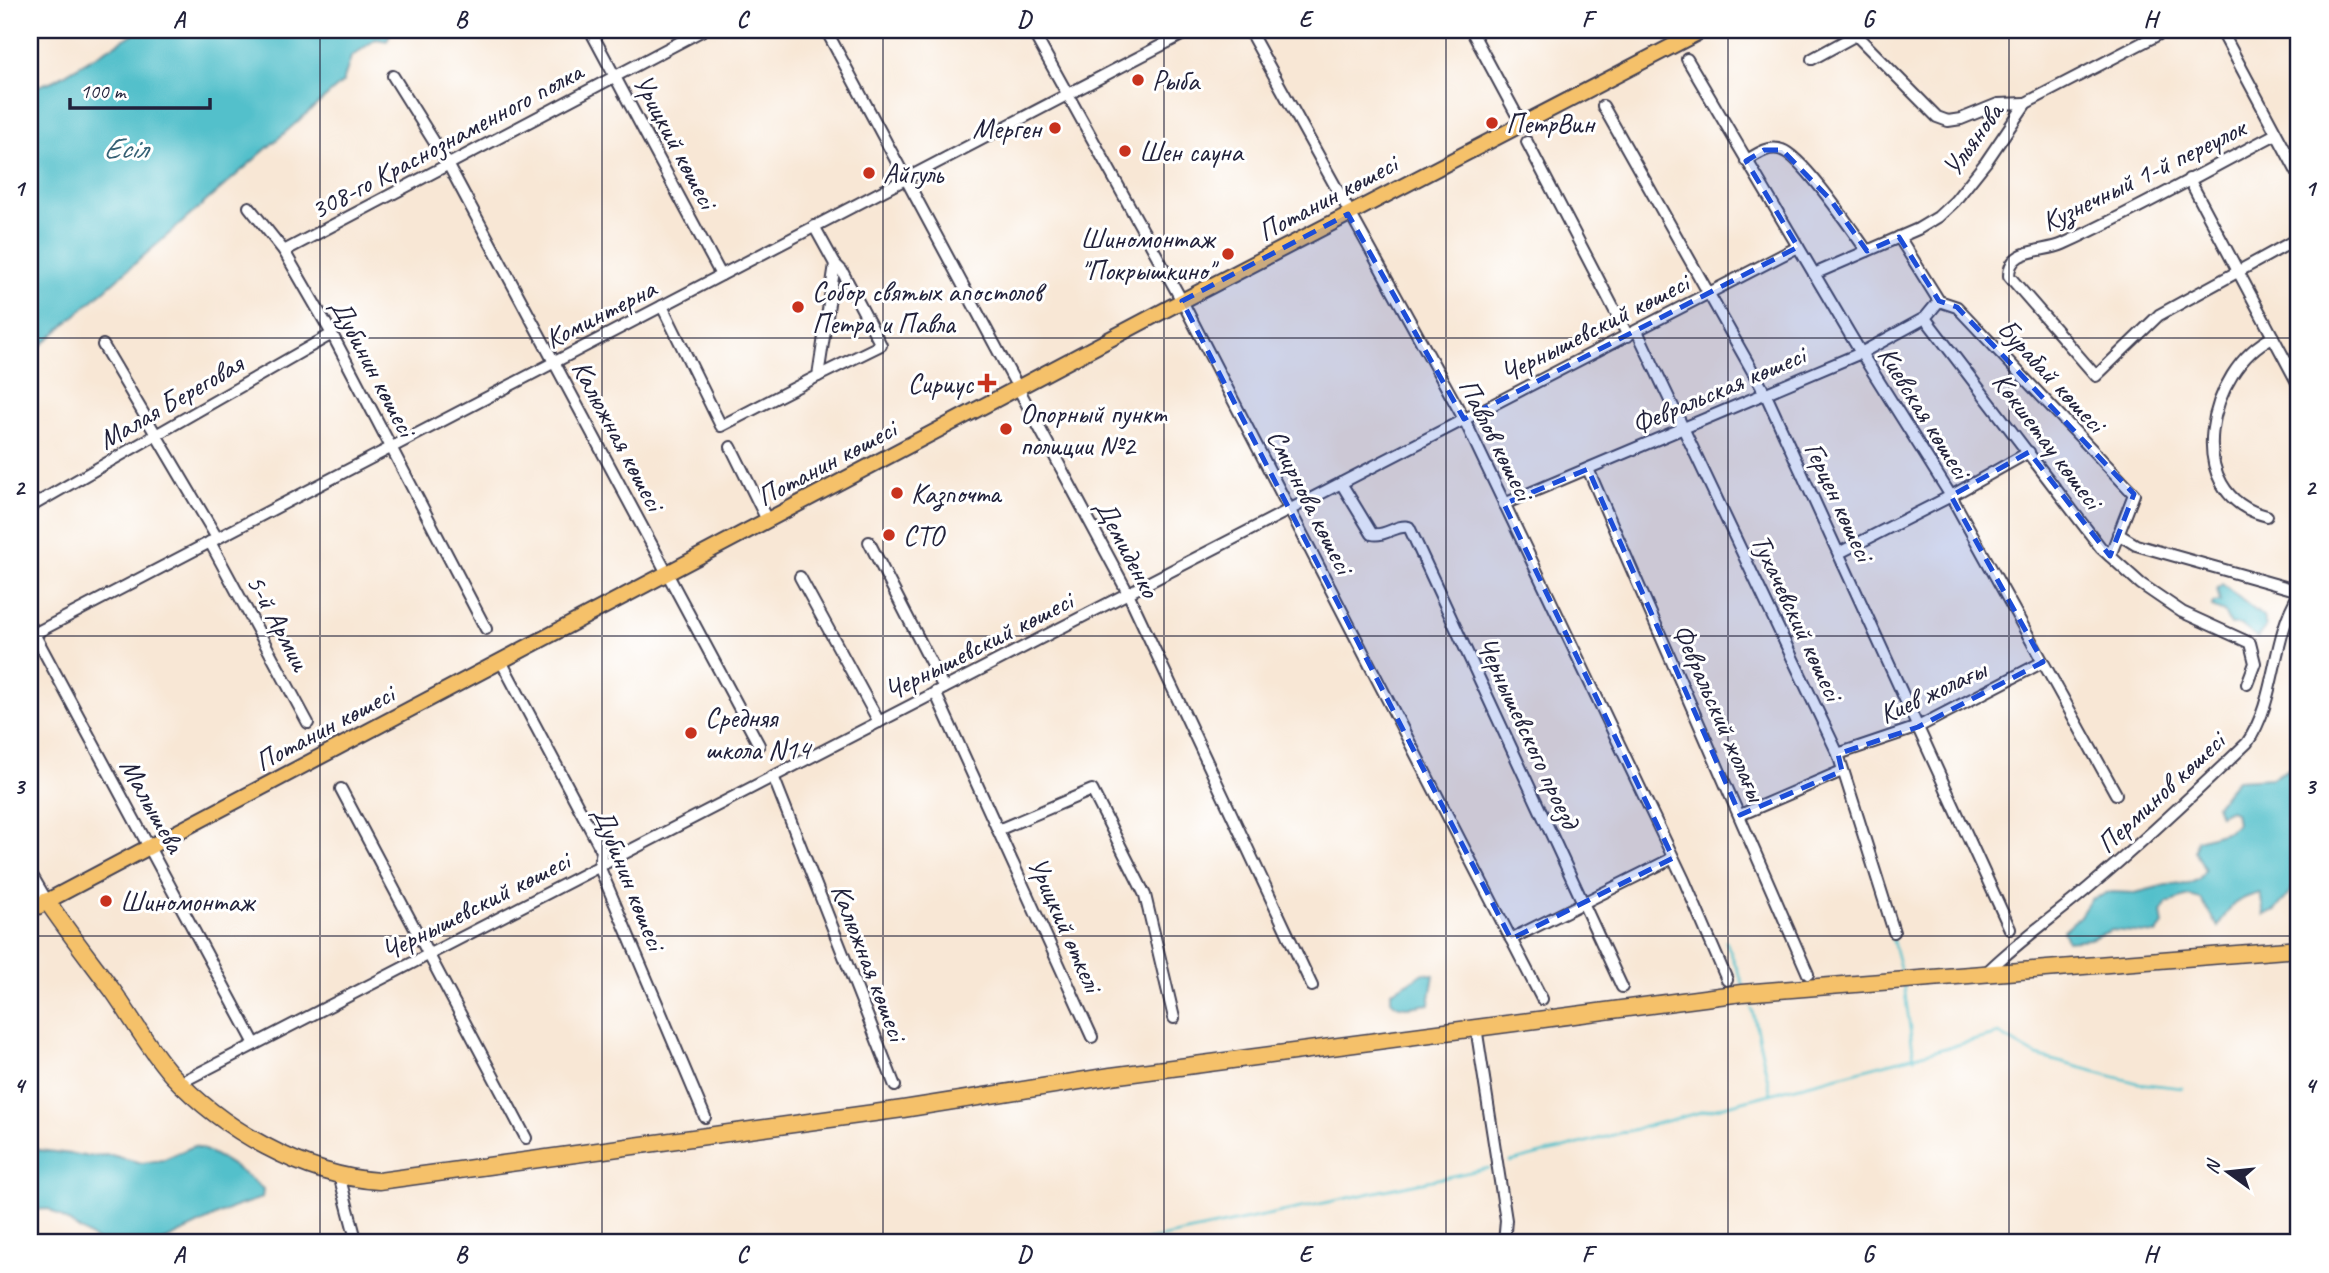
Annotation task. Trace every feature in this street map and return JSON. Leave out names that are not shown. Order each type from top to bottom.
[{"type":"highway","points":[[30,910],[47,901],[154,1053],[180,1083],[253,1138],[286,1156],[360,1180],[418,1178],[1111,1076],[1746,993],[2299,949]]},
{"type":"main road","name":"Потанин көшесі","points":[[47,901],[1182,301],[1703,30]]},
{"type":"street","name":"Урицкий көшесі","points":[[590,30],[721,275]]},
{"type":"street","name":"308-го Краснознаменного полка","points":[[284,251],[703,30]]},
{"type":"street","name":"Демиденко","points":[[825,30],[1128,593],[1312,986]]},
{"type":"street","name":"Смирнова көшесі","points":[[1032,30],[1182,301],[1542,999]]},
{"type":"street","name":"Коминтерна","points":[[31,632],[214,540],[1191,30]]},
{"type":"street","name":"Павлов көшесі","points":[[1249,30],[1348,214],[1464,419],[1684,880],[1727,980]]},
{"type":"street","points":[[1471,30],[1521,124]]},
{"type":"street","name":"Ульянова","points":[[1814,274],[1938,217],[1955,201],[2026,103],[2167,30]]},
{"type":"street","points":[[2221,30],[2299,176]]},
{"type":"street","points":[[1812,59],[1851,36],[1862,38],[1937,117],[1948,121],[1961,119],[1998,104],[2026,103]]},
{"type":"street","name":"Киевская көшесі","points":[[1687,59],[1861,353],[1951,496],[2116,794]]},
{"type":"street","name":"Калюжная көшесі","points":[[393,76],[448,164],[759,745]]},
{"type":"street","name":"Герцен көшесі","points":[[1603,106],[1766,395],[2010,929]]},
{"type":"street","name":"Кузнечный 1-й переулок","points":[[2238,272],[2159,315],[2096,376],[2011,281],[2011,262],[2017,256],[2061,245],[2276,134]]},
{"type":"street","name":"Тухачевский көшесі","points":[[1527,142],[1683,428],[1838,754],[1894,932]]},
{"type":"street","points":[[1746,161],[1764,150],[1777,149],[1787,153],[1830,199],[1867,251]]},
{"type":"street","points":[[2189,179],[2299,386]]},
{"type":"street","name":"Дубинин көшесі","points":[[249,207],[284,251],[332,334],[486,629]]},
{"type":"street","points":[[662,306],[721,426],[881,345],[842,271],[835,264],[814,226]]},
{"type":"street","name":"Бурабай көшесі","points":[[1899,237],[1939,301],[1957,307],[2134,494],[2110,556]]},
{"type":"street","points":[[2238,272],[2299,238]]},
{"type":"street","name":"Чернышевский көшесі","points":[[180,1083],[1798,247]]},
{"type":"street","points":[[818,376],[835,264]]},
{"type":"street","name":"Февральская көшесі","points":[[1504,504],[1861,353],[1925,318],[1939,301]]},
{"type":"street","name":"Көкшетау көшесі","points":[[1925,318],[2110,556],[2141,584],[2182,612],[2250,643],[2255,663],[2247,684]]},
{"type":"street","name":"Малая Береговая","points":[[30,507],[332,334]]},
{"type":"street","points":[[2267,516],[2246,508],[2231,495],[2212,463],[2210,449],[2216,416],[2233,371],[2251,350],[2273,337]]},
{"type":"street","name":"5-й Армии","points":[[103,345],[214,540],[308,723]]},
{"type":"street","points":[[731,447],[767,520]]},
{"type":"street","points":[[1839,553],[1951,496],[2029,452]]},
{"type":"street","name":"Февральский жолағы","points":[[1588,469],[1808,974]]},
{"type":"street","name":"Чернышевского проезд","points":[[1341,482],[1368,531],[1377,535],[1403,526],[1409,527],[1622,987]]},
{"type":"street","name":"Перминов көшесі","points":[[1983,976],[2012,946],[2054,917],[2150,835],[2247,743],[2258,726],[2286,614],[2299,594],[2292,589],[2239,572],[2136,545],[2118,534]]},
{"type":"street","name":"Урицкий өткелі","points":[[869,542],[939,690],[998,830],[1091,1037]]},
{"type":"street","points":[[800,577],[879,722]]},
{"type":"street","name":"Малышева","points":[[31,632],[255,1044]]},
{"type":"street","name":"Дубинин көшесі","points":[[501,661],[602,851],[599,866],[705,1117]]},
{"type":"street","name":"Киев жолағы","points":[[1838,754],[1918,727],[2043,662]]},
{"type":"street","points":[[1740,815],[1842,771]]},
{"type":"street","name":"Калюжная көшесі","points":[[773,776],[895,1086]]},
{"type":"street","points":[[341,789],[526,1138]]},
{"type":"street","name":"Урицкий өткелі","points":[[998,830],[1092,790],[1147,902],[1174,1018]]},
{"type":"street","points":[[1511,939],[1673,858]]},
{"type":"street","points":[[30,872],[47,901]]},
{"type":"street","points":[[1476,1027],[1506,1220],[1504,1243]]},
{"type":"street","points":[[339,1175],[357,1243]]},
{"type":"highlighted area","points":[[1764,150],[1782,150],[1830,199],[1867,251],[1899,237],[1939,301],[1957,307],[2134,494],[2110,556],[2029,452],[1951,496],[2043,662],[1918,727],[1838,754],[1842,771],[1740,815],[1588,469],[1504,504],[1673,858],[1511,939],[1182,301],[1348,214],[1464,419],[1798,247],[1746,161]]},
{"type":"water","name":"Есіл","points":[[140,30],[392,30],[387,41],[376,39],[351,57],[343,82],[30,355],[30,89],[55,80]]},
{"type":"water","points":[[2222,584],[2263,617],[2266,626],[2257,638],[2241,625],[2230,625],[2224,612],[2212,607],[2213,603],[2220,602],[2217,589]]},
{"type":"water","points":[[2298,747],[2299,880],[2275,911],[2264,915],[2260,893],[2234,904],[2218,927],[2201,899],[2189,896],[2167,903],[2161,913],[2163,925],[2156,934],[2112,930],[2090,939],[2067,941],[2063,931],[2079,917],[2091,899],[2112,892],[2135,893],[2166,885],[2189,884],[2199,879],[2205,870],[2195,851],[2197,840],[2229,831],[2237,823],[2235,812],[2230,810],[2220,815],[2216,805],[2237,780],[2272,778],[2291,768]]},
{"type":"water","points":[[1424,973],[1434,975],[1429,1004],[1404,1007],[1391,1000],[1391,991]]},
{"type":"water","points":[[194,1146],[247,1176],[263,1189],[262,1198],[232,1208],[160,1243],[100,1243],[49,1209],[30,1210],[30,1149],[87,1156],[111,1155],[142,1163],[162,1160]]},
{"type":"waterway","points":[[1891,934],[1902,975]]},
{"type":"waterway","points":[[1726,941],[1744,986]]},
{"type":"waterway","points":[[1904,985],[1914,1058]]},
{"type":"waterway","points":[[1752,1009],[1771,1094]]},
{"type":"waterway","points":[[1510,1162],[1999,1034],[2037,1056],[2138,1083],[2182,1088]]},
{"type":"waterway","points":[[1135,1243],[1489,1168]]},
{"type":"place","name":"Рыба","points":[[1138,80]]},
{"type":"place","name":"ПетрВин","points":[[1492,123]]},
{"type":"place","name":"Мерген","points":[[1055,128]]},
{"type":"place","name":"Шен сауна","points":[[1125,151]]},
{"type":"place","name":"Айгуль","points":[[869,173]]},
{"type":"place","name":"Шиномонтаж \"Покрышкино\"","points":[[1228,254]]},
{"type":"place","name":"Собор святых апостолов Петра и Павла","points":[[798,307]]},
{"type":"place","name":"Сириус","points":[[987,383]]},
{"type":"place","name":"Опорный пункт полиции №2","points":[[1006,429]]},
{"type":"place","name":"Казпочта","points":[[897,493]]},
{"type":"place","name":"СТО","points":[[889,535]]},
{"type":"place","name":"Средняя школа N14","points":[[691,733]]},
{"type":"place","name":"Шиномонтаж","points":[[106,901]]}]
